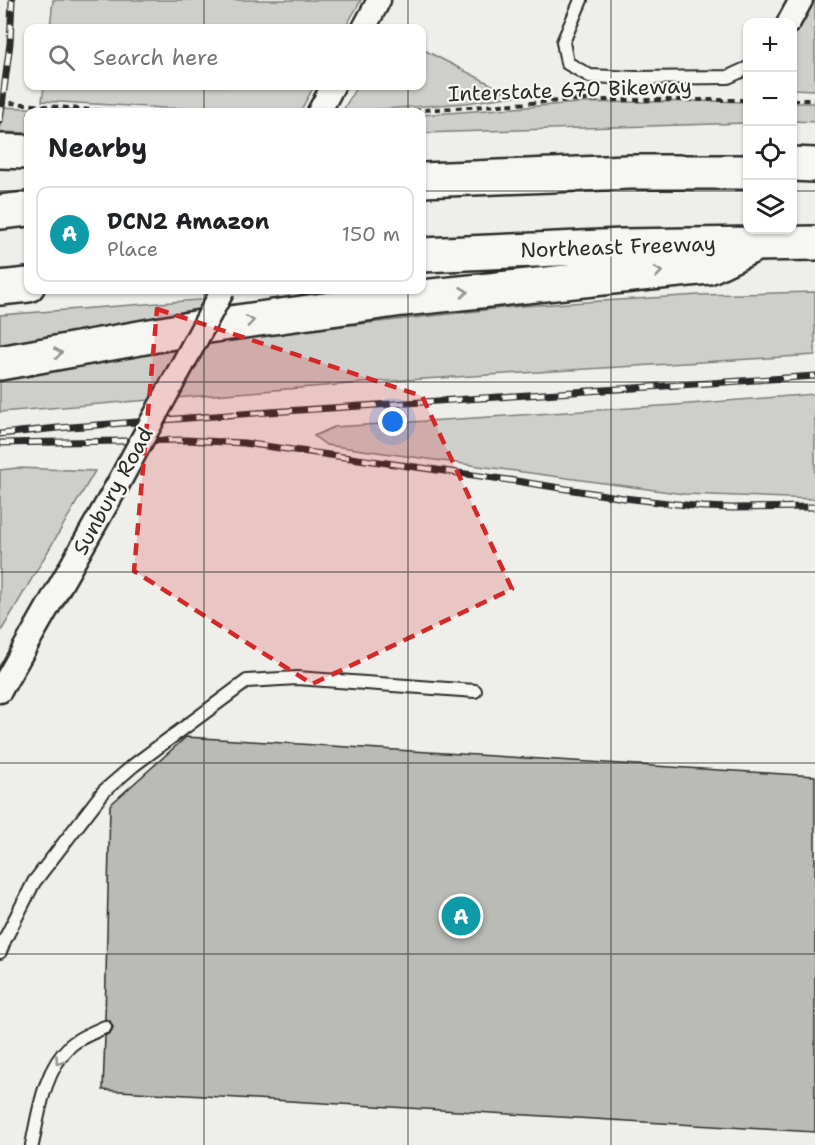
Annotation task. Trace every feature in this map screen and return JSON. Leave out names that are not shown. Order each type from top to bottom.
[{"type":"highway","points":[[0,151],[24,152]]},
{"type":"highway","points":[[426,163],[597,159],[743,161]]},
{"type":"highway","points":[[797,164],[815,165]]},
{"type":"highway","points":[[797,171],[815,171]]},
{"type":"highway","points":[[426,180],[629,172],[743,172]]},
{"type":"highway","points":[[0,212],[24,209]]},
{"type":"highway","points":[[0,363],[201,327],[392,300],[708,267],[758,243]]},
{"type":"highway","name":"Northeast Freeway","points":[[426,255],[623,246],[815,243]]},
{"type":"highway","points":[[0,288],[24,285]]},
{"type":"street","points":[[367,24],[379,0]]},
{"type":"street","points":[[791,18],[801,0]]},
{"type":"street","points":[[321,108],[331,90]]},
{"type":"street","name":"Sunbury Road","points":[[0,691],[118,484],[221,294]]},
{"type":"lane","points":[[581,0],[563,42],[567,63],[590,76],[728,77],[743,70]]},
{"type":"lane","points":[[0,952],[34,882],[105,791],[134,765],[247,681],[297,678],[475,691]]},
{"type":"lane","points":[[32,1145],[42,1099],[54,1066],[72,1044],[105,1027]]},
{"type":"path","name":"Interstate 670 Bikeway","points":[[426,110],[577,100],[743,100]]},
{"type":"path","points":[[797,100],[815,100]]},
{"type":"path","points":[[0,102],[70,108]]},
{"type":"highlighted area","points":[[157,309],[422,396],[512,589],[312,684],[134,571]]},
{"type":"shaded area","points":[[53,0],[361,0],[347,24],[50,24]]},
{"type":"shaded area","points":[[802,0],[815,0],[815,90],[797,89],[797,18],[794,18]]},
{"type":"shaded area","points":[[426,51],[514,96],[466,103],[397,108],[344,108],[355,90],[426,90]]},
{"type":"shaded area","points":[[43,90],[312,90],[302,108],[165,108],[42,101]]},
{"type":"shaded area","points":[[743,102],[743,123],[426,133],[426,115],[578,103]]},
{"type":"shaded area","points":[[797,103],[815,103],[815,122],[797,121]]},
{"type":"shaded area","points":[[0,107],[24,108],[24,133],[0,132]]},
{"type":"shaded area","points":[[815,292],[815,355],[374,382],[0,412],[0,375],[170,348],[522,306],[699,295]]},
{"type":"shaded area","points":[[211,299],[211,312],[0,348],[0,315]]},
{"type":"shaded area","points":[[815,394],[815,499],[684,494],[326,445],[314,436],[334,427]]},
{"type":"shaded area","points":[[17,468],[95,471],[0,633],[0,470]]},
{"type":"building","points":[[186,737],[815,776],[815,1132],[103,1090],[105,1036],[111,1032],[113,1027],[110,1021],[105,1019],[110,805]]},
{"type":"railway","points":[[0,121],[10,43],[12,0]]},
{"type":"railway","points":[[0,434],[241,414],[815,376]]},
{"type":"railway","points":[[0,443],[186,440],[244,443],[624,498],[703,507],[815,507]]},
{"type":"place","name":"DCN2 Amazon","points":[[461,916]]}]
